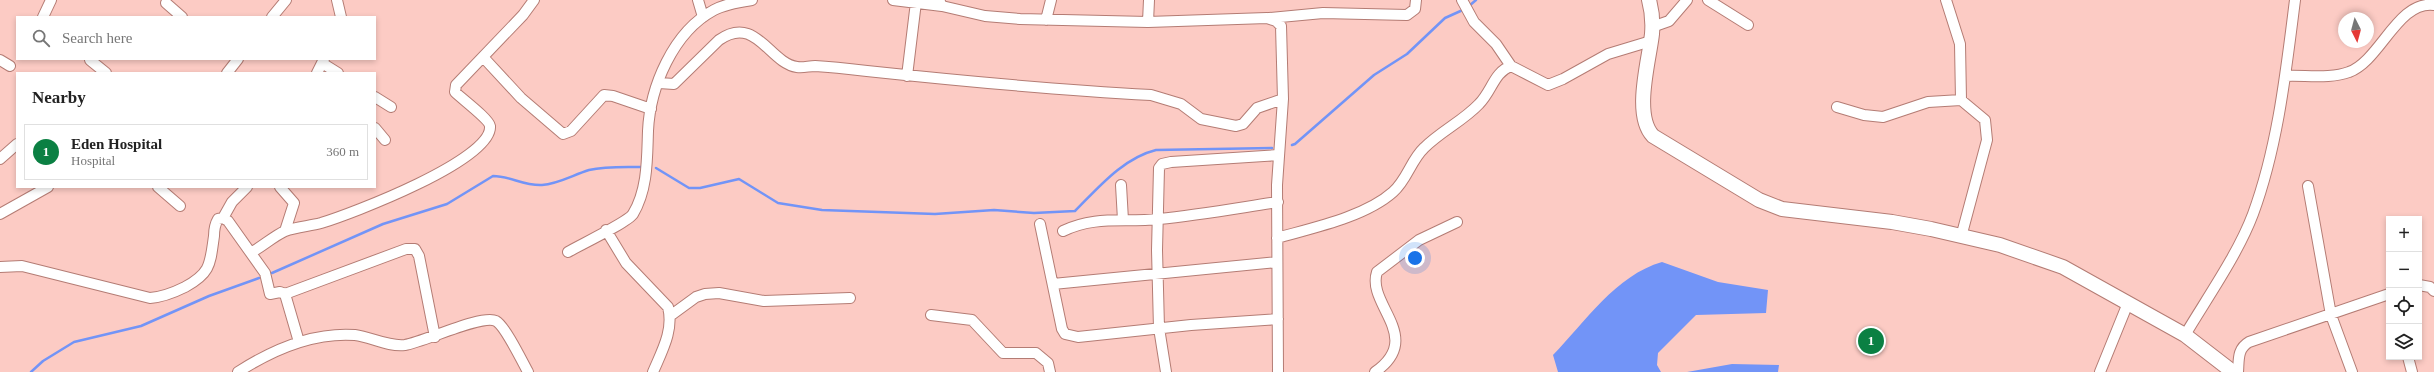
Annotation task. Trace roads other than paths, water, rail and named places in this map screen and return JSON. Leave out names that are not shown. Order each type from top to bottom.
[{"type":"street","points":[[43,16],[51,0]]},
{"type":"street","points":[[273,16],[286,0]]},
{"type":"street","points":[[337,0],[341,16]]},
{"type":"street","points":[[252,252],[286,231],[322,223],[422,183],[459,162],[482,143],[490,129],[488,121],[459,96],[455,89],[488,62],[534,0]]},
{"type":"street","points":[[698,0],[703,17]]},
{"type":"street","points":[[568,252],[626,220],[634,213],[645,179],[651,109],[663,69],[674,49],[703,17],[714,10],[730,4],[752,0]]},
{"type":"street","points":[[893,0],[940,3],[985,16],[1046,20],[1148,22],[1267,18],[1323,13],[1407,15],[1415,9],[1416,0]]},
{"type":"street","points":[[1046,20],[1051,0]]},
{"type":"street","points":[[1148,22],[1149,0]]},
{"type":"street","points":[[1649,0],[1652,34],[1643,105],[1646,124],[1653,136],[1759,200],[1782,209],[1892,222],[2000,245],[2063,267],[2185,335],[2233,372]]},
{"type":"street","points":[[1464,5],[1512,66],[1536,80],[1552,84],[1608,54],[1652,34],[1669,21],[1687,0]]},
{"type":"street","points":[[1708,0],[1748,26]]},
{"type":"street","points":[[1946,0],[1960,44],[1961,100]]},
{"type":"street","points":[[2185,335],[2242,238],[2253,215],[2262,187],[2285,76],[2295,0]]},
{"type":"street","points":[[907,76],[916,2]]},
{"type":"street","points":[[166,3],[181,16]]},
{"type":"street","points":[[2285,76],[2349,72],[2362,65],[2399,21],[2412,10],[2428,3]]},
{"type":"street","points":[[1267,18],[1276,21],[1281,26],[1283,98],[1278,155],[1278,372]]},
{"type":"street","points":[[659,83],[669,84],[679,81],[714,45],[728,34],[732,33],[751,36],[764,42],[789,65],[861,70],[907,76],[1151,95],[1181,104],[1201,119],[1236,126],[1243,124],[1257,108],[1283,98]]},
{"type":"street","points":[[0,60],[10,66]]},
{"type":"street","points":[[90,60],[105,72]]},
{"type":"street","points":[[228,72],[234,61]]},
{"type":"street","points":[[318,72],[323,61],[337,72]]},
{"type":"street","points":[[488,62],[521,98],[563,134],[571,131],[604,95],[613,96],[651,109]]},
{"type":"street","points":[[1277,238],[1319,226],[1380,202],[1393,192],[1407,176],[1423,148],[1479,105],[1500,71],[1512,66]]},
{"type":"street","points":[[376,98],[391,107]]},
{"type":"street","points":[[1837,107],[1864,115],[1883,117],[1928,102],[1961,100],[1982,115],[1985,120],[1987,133],[1961,237]]},
{"type":"street","points":[[376,129],[385,140]]},
{"type":"street","points":[[0,159],[16,145]]},
{"type":"street","points":[[1166,372],[1160,328],[1158,273],[1157,176],[1162,164],[1171,162],[1278,155]]},
{"type":"street","points":[[1121,185],[1123,220]]},
{"type":"street","points":[[2308,186],[2331,315],[2352,372]]},
{"type":"street","points":[[0,214],[46,188]]},
{"type":"street","points":[[159,188],[180,206]]},
{"type":"street","points":[[0,267],[22,266],[150,298],[161,297],[201,279],[207,270],[211,256],[215,224],[218,219],[223,218],[232,202],[246,188]]},
{"type":"street","points":[[285,189],[292,199],[294,206],[286,231]]},
{"type":"street","points":[[1063,231],[1078,223],[1094,220],[1158,220],[1278,202]]},
{"type":"street","points":[[223,218],[228,221],[252,252],[265,273],[270,294],[280,292],[285,294],[406,249],[415,249],[419,256],[435,337]]},
{"type":"street","points":[[1374,372],[1383,366],[1391,355],[1395,342],[1391,320],[1376,289],[1374,280],[1377,272],[1418,240],[1457,222]]},
{"type":"street","points":[[1040,224],[1062,330],[1070,336],[1078,337],[1160,328],[1278,319]]},
{"type":"street","points":[[606,230],[626,263],[668,307],[670,316],[667,338],[653,372]]},
{"type":"street","points":[[1053,284],[1277,262]]},
{"type":"street","points":[[2422,286],[2430,287],[2434,291]]},
{"type":"street","points":[[670,316],[696,298],[705,294],[719,293],[764,301],[850,298]]},
{"type":"street","points":[[285,294],[299,342]]},
{"type":"street","points":[[2238,372],[2239,353],[2242,346],[2386,295]]},
{"type":"street","points":[[2100,372],[2128,303]]},
{"type":"street","points":[[931,315],[972,320],[1003,353],[1036,353],[1043,358],[1050,372]]},
{"type":"street","points":[[238,372],[264,355],[299,342],[353,335],[394,345],[405,345],[435,337],[469,324],[495,320],[501,327],[528,372]]},
{"type":"street","points":[[2409,360],[2412,372]]},
{"type":"water","points":[[1662,262],[1718,282],[1768,290],[1766,313],[1696,315],[1658,353],[1657,365],[1661,372],[1558,372],[1553,355],[1589,314],[1616,288],[1630,277],[1645,268]]},
{"type":"water","points":[[1732,364],[1779,365],[1778,372],[1687,372]]},
{"type":"waterway","points":[[1469,6],[1476,0]]},
{"type":"waterway","points":[[1292,145],[1374,75],[1407,54],[1445,18],[1465,9]]},
{"type":"waterway","points":[[656,168],[689,188],[700,188],[739,179],[778,203],[822,210],[935,214],[994,210],[1034,213],[1075,211],[1102,184],[1122,167],[1144,154],[1156,150],[1272,148]]},
{"type":"waterway","points":[[272,273],[383,224],[447,204],[493,176],[499,176],[529,184],[542,185],[554,183],[589,170],[615,167],[642,167]]},
{"type":"waterway","points":[[31,372],[43,361],[74,342],[141,326],[209,296],[259,278]]},
{"type":"place","name":"Eden Hospital","points":[[1871,341]]}]
